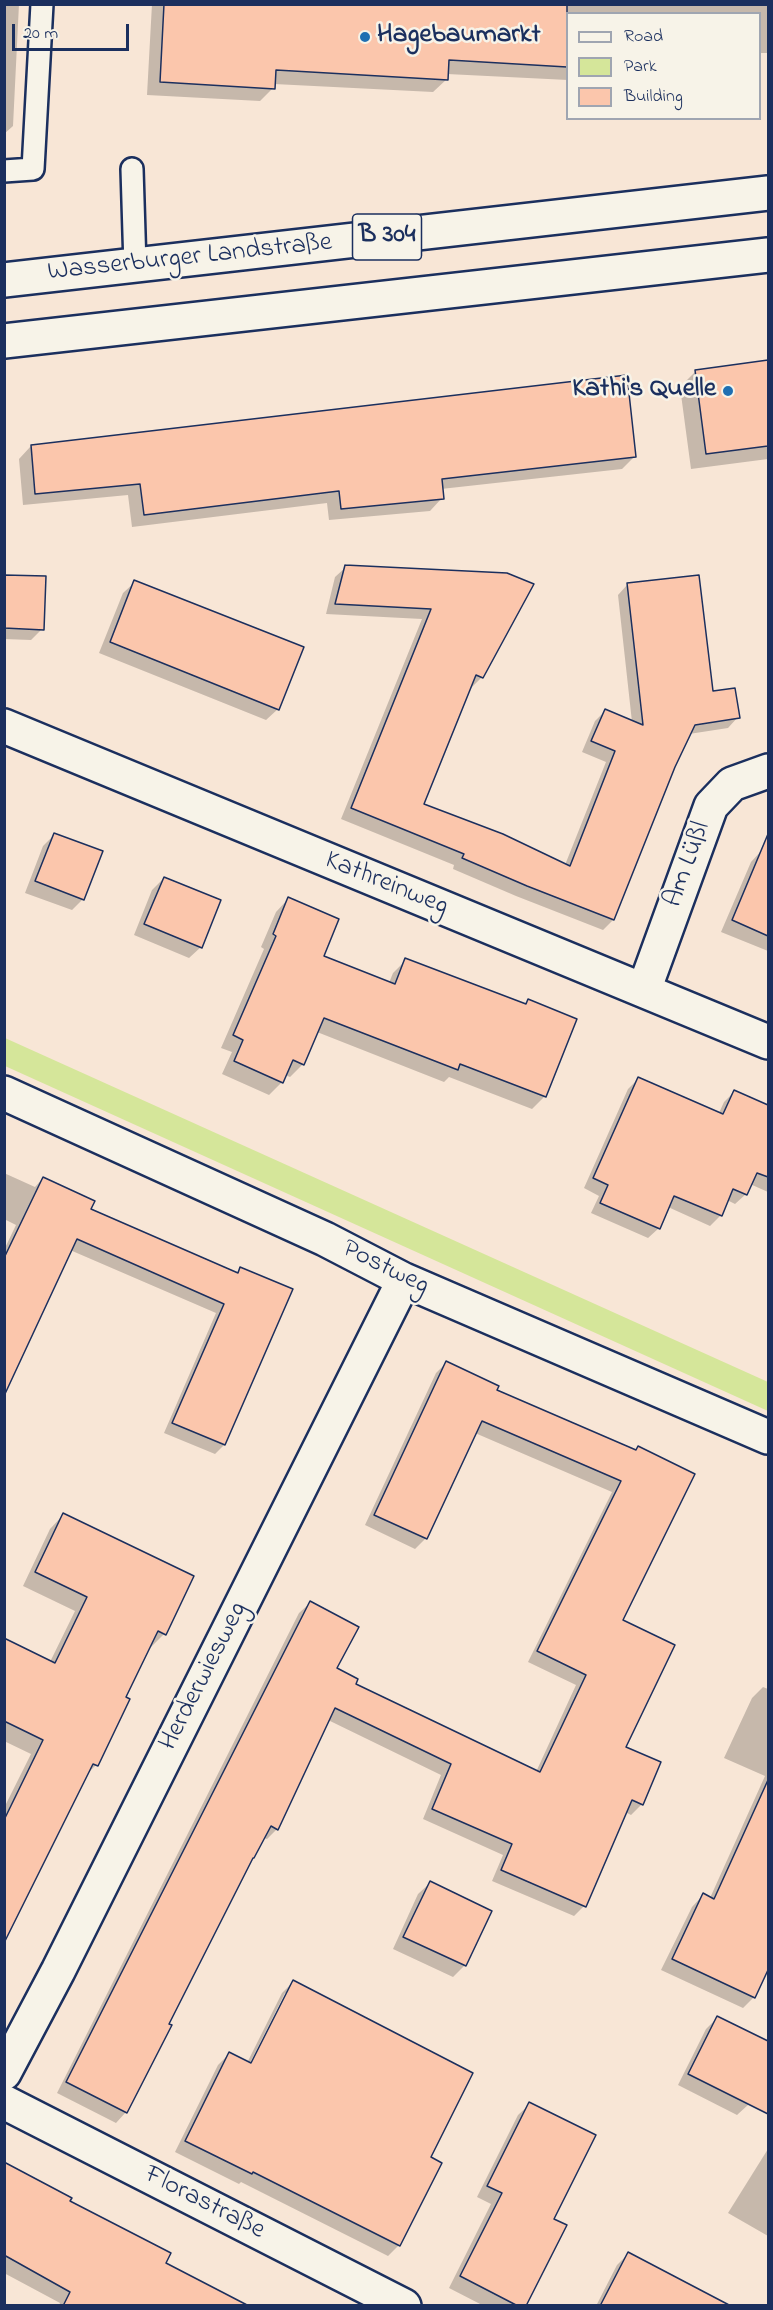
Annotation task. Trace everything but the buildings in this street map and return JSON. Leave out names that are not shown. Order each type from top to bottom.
[{"type":"street","name":"Wasserburger Landstraße","points":[[4,280],[768,193]]},
{"type":"street","name":"B 304","points":[[4,341],[768,255]]},
{"type":"street","name":"Kathreinweg","points":[[4,726],[768,1042]]},
{"type":"street","name":"Am Lüßl","points":[[644,990],[711,806],[732,784],[768,771]]},
{"type":"street","name":"Postweg","points":[[4,1093],[324,1239],[404,1280],[768,1437]]},
{"type":"street","name":"Herderwiesweg","points":[[4,2073],[58,1971],[404,1280]]},
{"type":"street","name":"Florastraße","points":[[4,2102],[404,2306]]},
{"type":"lane","points":[[4,171],[33,169],[42,4]]},
{"type":"lane","points":[[132,169],[135,266]]},
{"type":"green space","points":[[5,1038],[768,1382],[768,1411],[5,1066]]},
{"type":"place","name":"Hagebaumarkt","points":[[365,37]]},
{"type":"place","name":"Kathi's Quelle","points":[[728,391]]}]
